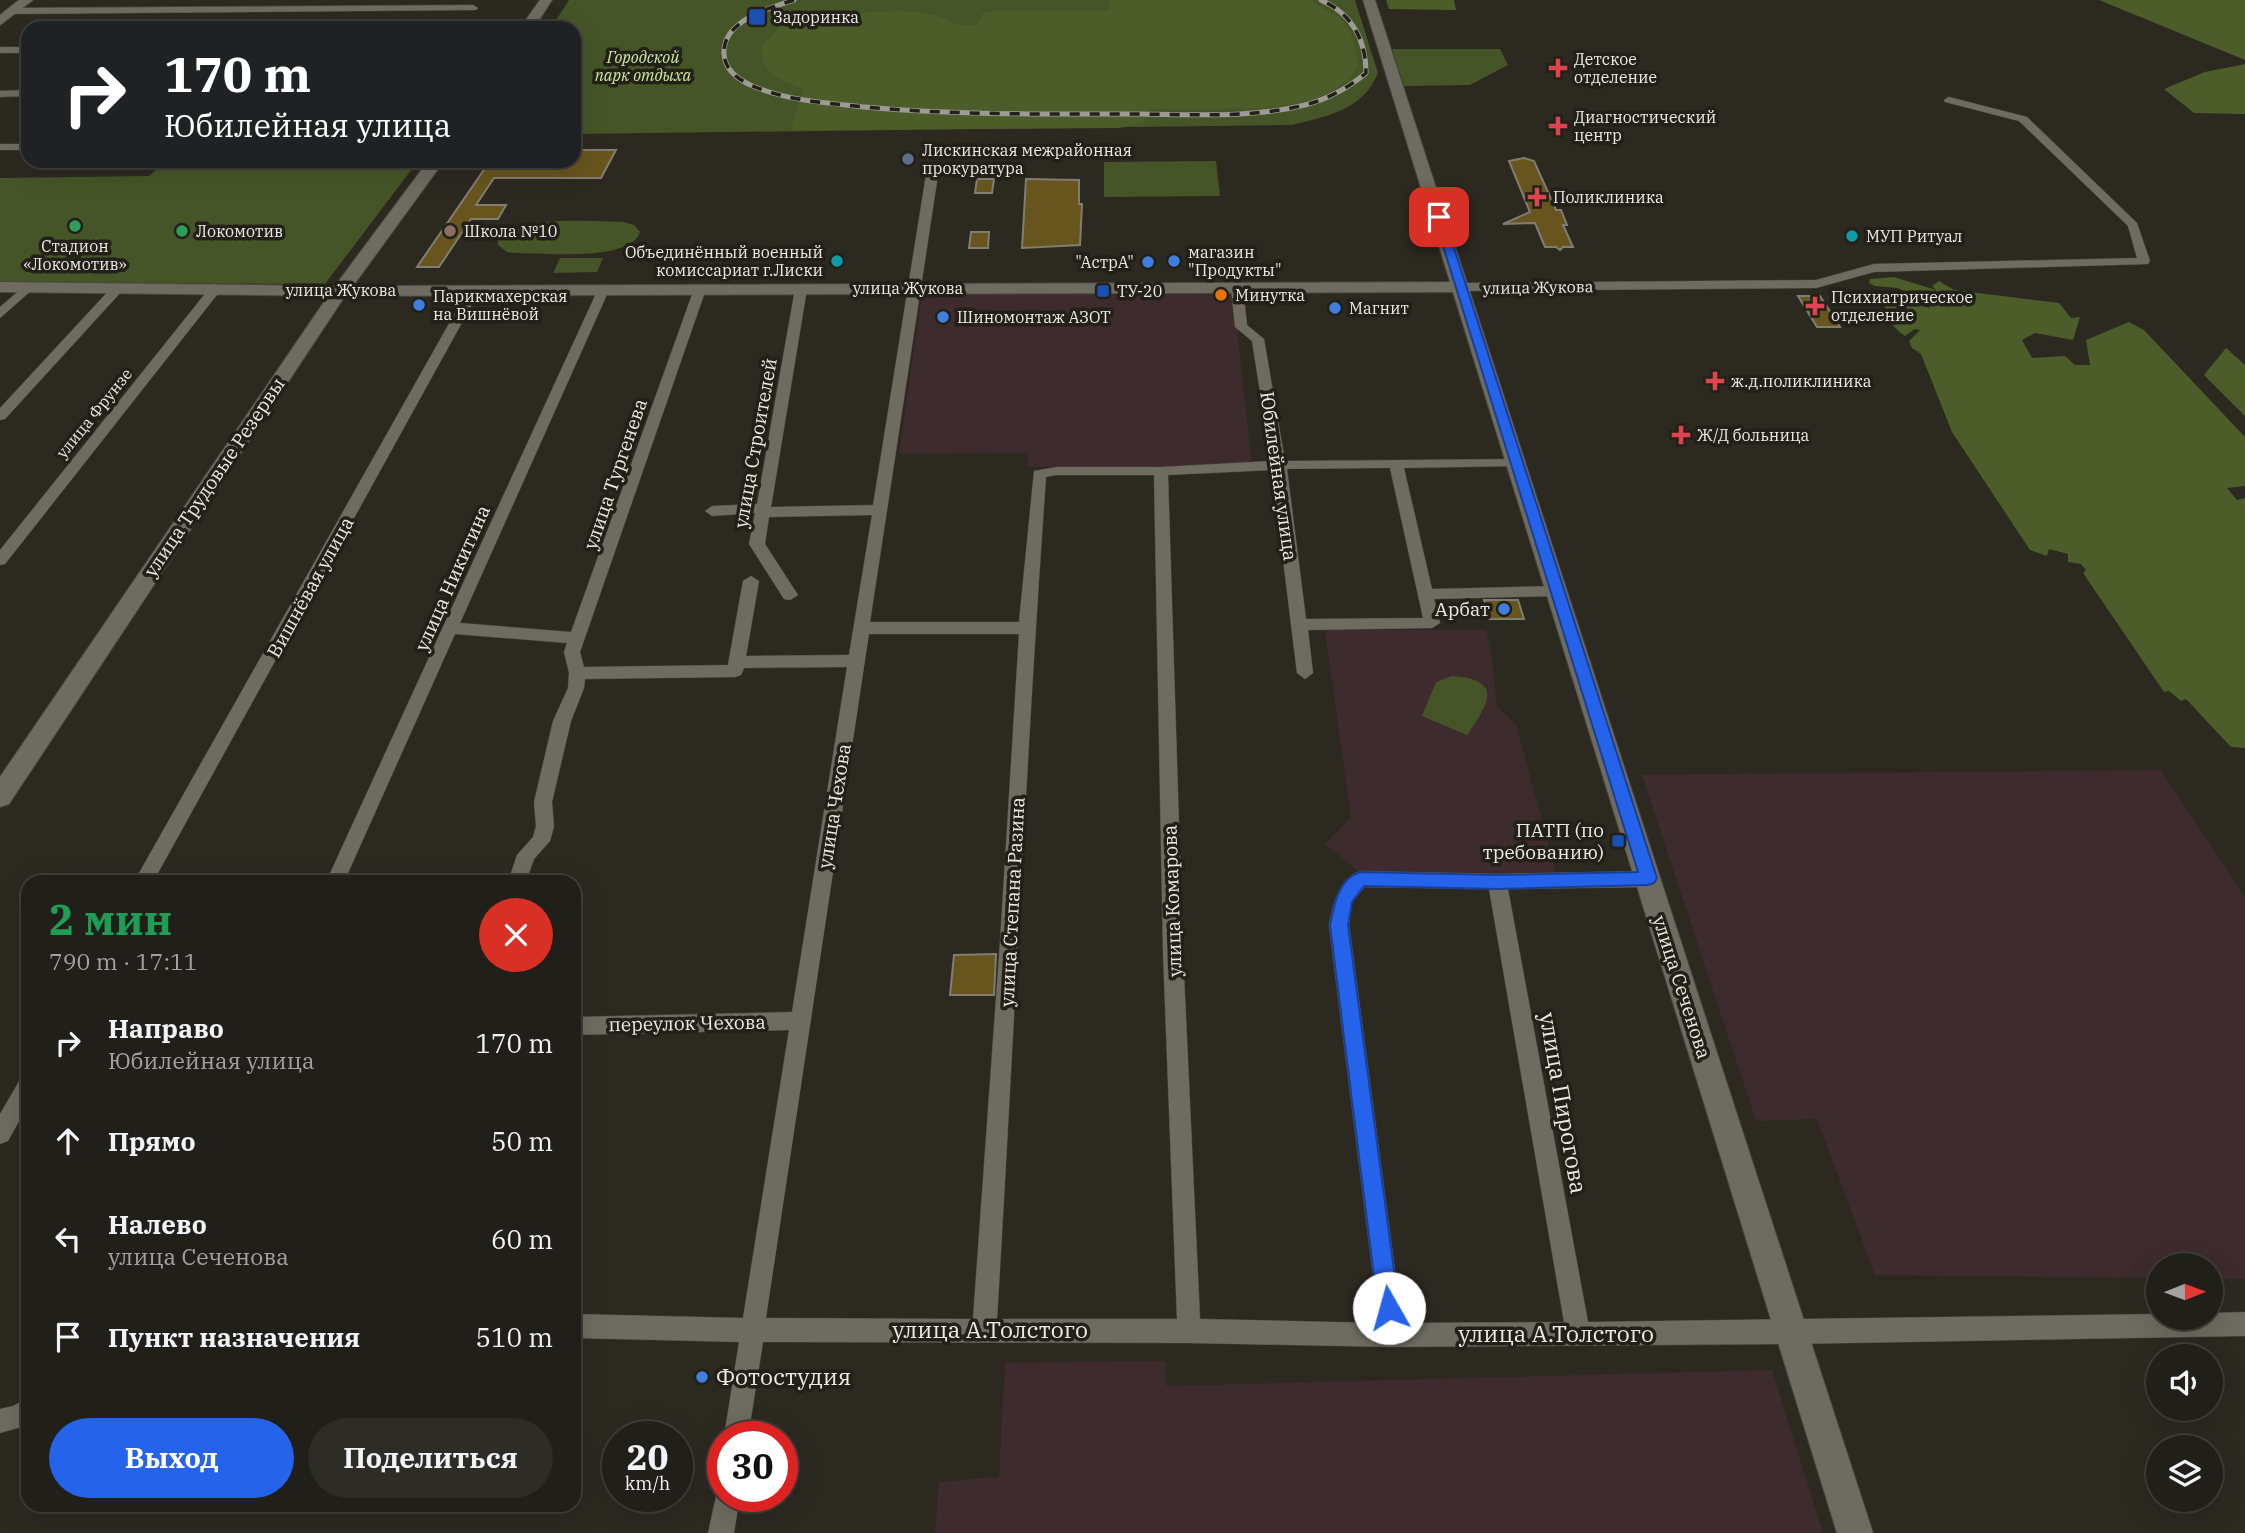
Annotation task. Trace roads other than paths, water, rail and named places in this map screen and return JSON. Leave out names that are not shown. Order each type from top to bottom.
[{"type":"main road","points":[[0,21],[27,0]]},
{"type":"main road","points":[[532,21],[546,0]]},
{"type":"main road","name":"улица Сеченова","points":[[1369,0],[1855,1533]]},
{"type":"main road","name":"улица Трудовые Резервы","points":[[0,797],[340,291],[431,168]]},
{"type":"main road","name":"улица Жукова","points":[[0,287],[340,291],[1461,287]]},
{"type":"street","points":[[12,11],[473,8]]},
{"type":"street","points":[[0,50],[21,50]]},
{"type":"street","points":[[0,94],[21,93]]},
{"type":"street","name":"улица Жукова","points":[[1461,287],[1816,284],[1874,268],[2144,261],[2133,225],[2023,120],[1949,100]]},
{"type":"street","points":[[0,147],[21,147]]},
{"type":"street","name":"улица Чехова","points":[[738,1421],[932,175]]},
{"type":"street","points":[[0,314],[28,287]]},
{"type":"street","points":[[0,416],[118,288]]},
{"type":"street","name":"улица Фрунзе","points":[[0,560],[216,288]]},
{"type":"street","name":"Юбилейная улица","points":[[1237,288],[1241,327],[1258,339],[1279,465],[1305,673]]},
{"type":"street","name":"улица Тургенева","points":[[577,673],[572,652],[700,289]]},
{"type":"street","name":"улица Строителей","points":[[790,595],[782,576],[768,564],[757,544],[801,289]]},
{"type":"street","name":"Вишнёвая улица","points":[[147,875],[474,290]]},
{"type":"street","name":"улица Никитина","points":[[338,875],[603,290]]},
{"type":"street","points":[[1161,471],[1279,465],[1517,462]]},
{"type":"street","points":[[1299,625],[1432,623],[1396,463]]},
{"type":"street","name":"улица Степана Разина","points":[[984,1330],[1010,942],[1027,628],[1039,474],[1057,471],[1161,471]]},
{"type":"street","name":"улица Комарова","points":[[1161,471],[1173,953],[1189,1331]]},
{"type":"street","points":[[712,511],[880,510]]},
{"type":"street","points":[[519,875],[526,855],[541,841],[545,826],[543,802],[562,721],[576,688],[577,673],[735,671],[751,581]]},
{"type":"street","points":[[1426,594],[1557,592]]},
{"type":"street","points":[[450,628],[578,638]]},
{"type":"street","points":[[862,628],[1027,628]]},
{"type":"street","points":[[737,663],[857,661]]},
{"type":"street","points":[[1392,1335],[1339,925],[1343,900],[1360,879],[1497,882],[1648,878]]},
{"type":"street","name":"улица Пирогова","points":[[1497,882],[1578,1334]]},
{"type":"street","name":"переулок Чехова","points":[[581,1026],[801,1021]]},
{"type":"street","points":[[0,1134],[21,1097]]},
{"type":"street","name":"улица А.Толстого","points":[[581,1326],[1392,1335],[1791,1332],[2245,1324]]},
{"type":"street","points":[[0,1433],[16,1416]]},
{"type":"street","points":[[721,1533],[724,1512]]},
{"type":"railway","points":[[794,0],[760,12],[731,33],[725,43],[725,60],[730,70],[739,78],[755,87],[809,101],[897,110],[1196,115],[1262,112],[1305,105],[1322,100],[1366,73],[1363,50],[1355,29],[1341,13],[1321,0]]},
{"type":"place","name":"Задоринка","points":[[757,17]]},
{"type":"place","name":"Детское отделение","points":[[1558,68]]},
{"type":"place","name":"Диагностический центр","points":[[1558,126]]},
{"type":"place","name":"Лискинская межрайонная прокуратура","points":[[908,159]]},
{"type":"place","name":"Поликлиника","points":[[1537,197]]},
{"type":"place","name":"Стадион «Локомотив»","points":[[75,226]]},
{"type":"place","name":"Локомотив","points":[[182,231]]},
{"type":"place","name":"Школа №10","points":[[450,231]]},
{"type":"place","name":"МУП Ритуал","points":[[1852,236]]},
{"type":"place","name":"Объединённый военный комиссариат г.Лиски","points":[[837,261]]},
{"type":"place","name":"магазин \"Продукты\"","points":[[1174,261]]},
{"type":"place","name":"\"АстрА\"","points":[[1148,262]]},
{"type":"place","name":"ТУ-20","points":[[1103,291]]},
{"type":"place","name":"Минутка","points":[[1221,295]]},
{"type":"place","name":"Парикмахерская на Вишнёвой","points":[[419,305]]},
{"type":"place","name":"Психиатрическое отделение","points":[[1815,306]]},
{"type":"place","name":"Магнит","points":[[1335,308]]},
{"type":"place","name":"Шиномонтаж АЗОТ","points":[[943,317]]},
{"type":"place","name":"ж.д.поликлиника","points":[[1715,381]]},
{"type":"place","name":"Ж/Д больница","points":[[1681,435]]},
{"type":"place","name":"Арбат","points":[[1504,609]]},
{"type":"place","name":"ПАТП (по требованию)","points":[[1618,841]]},
{"type":"place","name":"Фотостудия","points":[[702,1377]]},
{"type":"park label","name":"Городской парк отдыха","points":[[643,66]]}]
